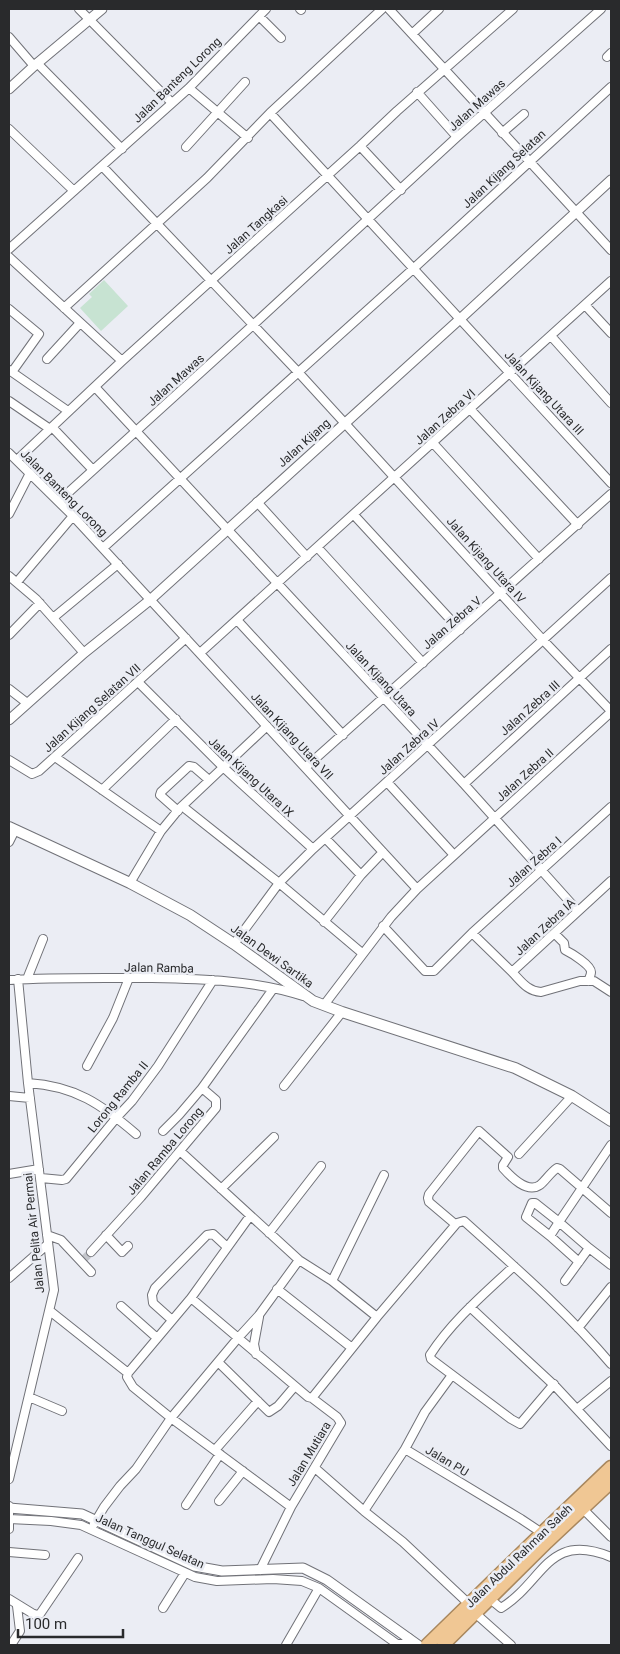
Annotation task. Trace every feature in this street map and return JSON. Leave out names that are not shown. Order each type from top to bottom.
[{"type":"highway","name":"Jalan Abdul Rahman Saleh","points":[[443,1645],[472,1608],[490,1599],[542,1533],[611,1467]]},
{"type":"highway","name":"Jalan Abdul Rahman Saleh","points":[[427,1645],[472,1608],[523,1558],[611,1482]]},
{"type":"main road","name":"Jalan Dewi Sartika","points":[[12,828],[130,882],[190,915],[234,944],[307,997],[342,1012],[516,1068],[572,1096],[611,1120]]},
{"type":"street","points":[[79,9],[172,103]]},
{"type":"street","points":[[9,89],[102,9]]},
{"type":"street","name":"Jalan Banteng Lorong","points":[[9,249],[189,88],[266,9]]},
{"type":"street","points":[[64,308],[207,178],[248,138],[270,113],[382,9]]},
{"type":"street","points":[[389,9],[611,250]]},
{"type":"street","points":[[412,34],[439,9]]},
{"type":"street","name":"Jalan Tangkasi","points":[[17,460],[122,361],[328,176],[417,92],[513,9]]},
{"type":"street","name":"Jalan Mawas","points":[[58,501],[600,9]]},
{"type":"street","points":[[259,16],[281,38]]},
{"type":"street","points":[[9,39],[122,148]]},
{"type":"street","points":[[186,147],[245,82]]},
{"type":"street","name":"Jalan Kijang Selatan","points":[[103,548],[414,269],[611,87]]},
{"type":"street","points":[[189,88],[248,138]]},
{"type":"street","points":[[417,92],[457,137]]},
{"type":"street","points":[[270,113],[460,319]]},
{"type":"street","points":[[502,133],[524,114]]},
{"type":"street","points":[[9,129],[74,191]]},
{"type":"street","points":[[360,146],[401,190]]},
{"type":"street","points":[[102,166],[345,424]]},
{"type":"street","name":"Jalan Kijang","points":[[9,720],[84,653],[150,600],[611,180]]},
{"type":"street","points":[[9,257],[122,361]]},
{"type":"street","name":"Jalan Zebra VI","points":[[200,653],[396,478],[611,281]]},
{"type":"street","points":[[585,305],[611,333]]},
{"type":"street","points":[[9,309],[39,334],[10,371],[68,411]]},
{"type":"street","name":"Jalan Kijang Utara III","points":[[460,319],[611,483]]},
{"type":"street","points":[[47,359],[80,323]]},
{"type":"street","points":[[551,336],[611,403]]},
{"type":"street","points":[[95,387],[228,530]]},
{"type":"street","points":[[9,401],[51,428],[92,470]]},
{"type":"street","points":[[470,409],[578,525]]},
{"type":"street","name":"Jalan Kijang Utara IV","points":[[345,424],[611,712]]},
{"type":"street","points":[[433,443],[539,559]]},
{"type":"street","name":"Jalan Banteng Lorong","points":[[9,453],[103,548]]},
{"type":"street","points":[[9,514],[30,473]]},
{"type":"street","name":"Jalan Zebra V","points":[[306,767],[502,594],[611,494]]},
{"type":"street","points":[[257,502],[307,557]]},
{"type":"street","points":[[354,515],[460,630]]},
{"type":"street","points":[[17,582],[73,516]]},
{"type":"street","name":"Jalan Kijang Utara","points":[[228,530],[464,784],[578,911]]},
{"type":"street","points":[[103,548],[150,600]]},
{"type":"street","points":[[318,548],[423,663]]},
{"type":"street","points":[[53,618],[118,564]]},
{"type":"street","points":[[9,576],[40,603],[84,653]]},
{"type":"street","name":"Jalan Zebra IV","points":[[234,944],[279,883],[313,849],[611,578]]},
{"type":"street","name":"Jalan Kijang Utara VII","points":[[150,600],[417,889]]},
{"type":"street","points":[[9,635],[40,603]]},
{"type":"street","points":[[237,620],[343,735]]},
{"type":"street","name":"Jalan Kijang Selatan VII","points":[[9,760],[32,774],[39,771],[186,638]]},
{"type":"street","name":"Jalan Zebra III","points":[[464,784],[611,649]]},
{"type":"street","name":"Jalan Kijang Utara IX","points":[[138,682],[223,767],[313,849]]},
{"type":"street","points":[[9,689],[27,703]]},
{"type":"street","name":"Jalan Zebra II","points":[[324,1005],[383,926],[417,889],[611,712]]},
{"type":"street","points":[[102,790],[176,720]]},
{"type":"street","points":[[130,882],[161,831],[180,808],[267,726]]},
{"type":"street","points":[[55,757],[161,831]]},
{"type":"street","points":[[209,780],[194,767],[189,766],[160,795],[279,883],[362,953]]},
{"type":"street","points":[[387,782],[454,856]]},
{"type":"street","name":"Jalan Zebra I","points":[[383,926],[425,971],[434,972],[472,933],[609,812]]},
{"type":"street","points":[[9,842],[12,828]]},
{"type":"street","points":[[325,838],[361,875]]},
{"type":"street","points":[[324,922],[361,875],[383,852]]},
{"type":"street","name":"Jalan Zebra IA","points":[[472,933],[512,972],[611,881]]},
{"type":"street","points":[[555,934],[564,943],[565,950],[573,953],[590,968],[591,973],[588,981]]},
{"type":"street","points":[[22,979],[43,940]]},
{"type":"street","points":[[512,972],[530,990],[534,991],[541,992],[580,981],[594,981],[611,992]]},
{"type":"street","points":[[87,1066],[113,1018],[129,978]]},
{"type":"street","name":"Jalan Ramba","points":[[9,980],[129,978],[213,980],[273,988],[307,997]]},
{"type":"street","name":"Jalan Pelita Air Permai","points":[[9,1480],[54,1290],[28,1083],[22,979]]},
{"type":"street","name":"Lorong Ramba II","points":[[41,1178],[66,1179],[132,1101],[158,1066],[213,980]]},
{"type":"street","name":"Jalan Ramba Lorong","points":[[91,1252],[217,1106],[216,1100],[202,1088],[273,988]]},
{"type":"street","points":[[284,1086],[342,1012]]},
{"type":"street","points":[[28,1083],[48,1084],[98,1104],[117,1117],[136,1134]]},
{"type":"street","points":[[162,1131],[179,1115],[202,1088]]},
{"type":"street","points":[[9,1096],[30,1098]]},
{"type":"street","points":[[520,1154],[572,1096]]},
{"type":"street","points":[[457,1223],[429,1202],[428,1198],[429,1194],[479,1131],[508,1157],[503,1168],[524,1186],[530,1188],[538,1186],[557,1168],[611,1213]]},
{"type":"street","points":[[220,1189],[274,1137]]},
{"type":"street","points":[[550,1236],[611,1145]]},
{"type":"street","points":[[180,1151],[299,1260],[332,1281],[377,1317]]},
{"type":"street","points":[[269,1234],[321,1166]]},
{"type":"street","points":[[9,1174],[39,1169]]},
{"type":"street","points":[[332,1281],[384,1176]]},
{"type":"street","points":[[579,1262],[526,1217],[532,1203],[535,1203],[611,1265]]},
{"type":"street","points":[[250,1216],[191,1298],[128,1373],[128,1381],[171,1418],[291,1507]]},
{"type":"street","points":[[191,1298],[308,1397],[312,1398],[377,1317],[457,1223],[464,1222],[514,1266],[578,1328],[611,1364]]},
{"type":"street","points":[[172,1320],[153,1303],[152,1295],[154,1288],[207,1235],[213,1234],[227,1247]]},
{"type":"street","points":[[47,1235],[60,1240],[91,1272]]},
{"type":"street","points":[[106,1235],[121,1252],[128,1246]]},
{"type":"street","points":[[9,1278],[48,1244]]},
{"type":"street","points":[[565,1281],[589,1248]]},
{"type":"street","points":[[91,1529],[120,1486],[136,1469],[171,1418],[259,1315],[299,1260]]},
{"type":"street","points":[[514,1266],[470,1307],[434,1347],[430,1355],[431,1359],[520,1424],[554,1384]]},
{"type":"street","points":[[578,1328],[611,1287]]},
{"type":"street","points":[[277,1289],[352,1348]]},
{"type":"street","points":[[121,1306],[157,1338]]},
{"type":"street","points":[[470,1307],[554,1384],[611,1446]]},
{"type":"street","points":[[50,1312],[128,1373]]},
{"type":"street","points":[[256,1354],[254,1344],[259,1315]]},
{"type":"street","points":[[218,1362],[270,1412],[295,1386]]},
{"type":"street","points":[[364,1511],[404,1449],[425,1412],[452,1375]]},
{"type":"street","points":[[578,1409],[611,1381]]},
{"type":"street","points":[[29,1397],[62,1411]]},
{"type":"street","name":"Jalan Mutiara","points":[[260,1570],[291,1507],[341,1423],[337,1417],[312,1398]]},
{"type":"street","points":[[186,1505],[217,1452],[258,1401]]},
{"type":"street","name":"Jalan PU","points":[[404,1449],[542,1533]]},
{"type":"street","points":[[315,1468],[403,1542],[511,1645]]},
{"type":"street","points":[[220,1501],[243,1471]]},
{"type":"street","points":[[9,1507],[9,1529]]},
{"type":"street","name":"Jalan Tanggul Selatan","points":[[9,1507],[82,1514],[194,1566],[222,1571],[303,1568],[327,1580],[418,1645]]},
{"type":"street","points":[[582,1508],[611,1537]]},
{"type":"street","name":"Jalan Tanggul Selatan","points":[[9,1519],[66,1522],[81,1525],[195,1577],[217,1581],[302,1580],[319,1588],[397,1644],[402,1645],[406,1643],[409,1638]]},
{"type":"street","points":[[490,1599],[501,1608],[510,1602],[559,1554],[571,1550],[585,1549],[611,1557]]},
{"type":"street","points":[[9,1552],[45,1555]]},
{"type":"street","points":[[9,1600],[35,1615],[40,1614],[78,1558]]},
{"type":"street","points":[[163,1608],[185,1573]]},
{"type":"street","points":[[286,1645],[319,1588]]},
{"type":"street","points":[[11,1645],[20,1631],[17,1606]]},
{"type":"green space","points":[[104,280],[128,306],[101,331],[80,308],[92,297],[89,294]]},
{"type":"tunnel","points":[[84,1259],[91,1252]]}]
